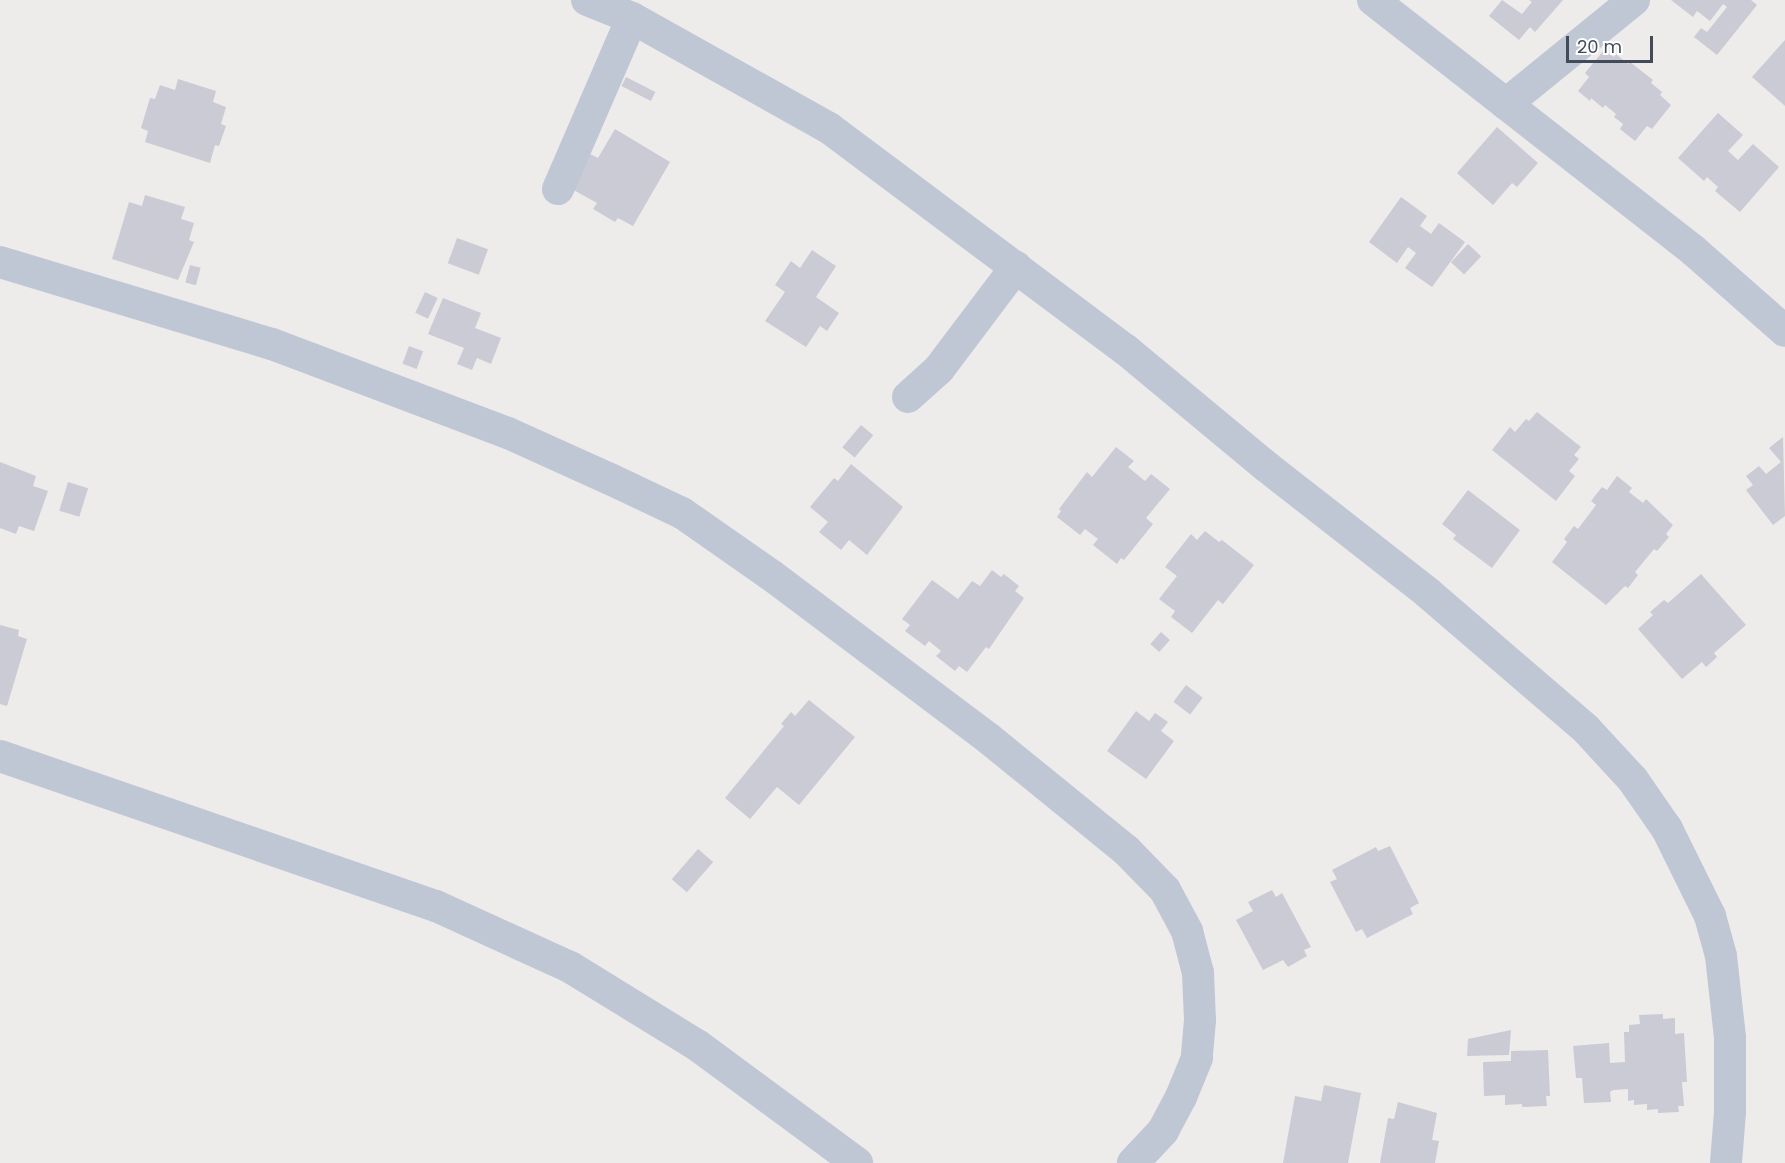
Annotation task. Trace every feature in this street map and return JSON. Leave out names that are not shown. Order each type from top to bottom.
[{"type":"street","points":[[587,0],[632,18],[829,128],[1126,350],[1267,467],[1445,607],[1586,729],[1633,780],[1667,829],[1710,916],[1721,956],[1730,1038],[1730,1112],[1726,1163]]},
{"type":"street","points":[[1373,0],[1694,251],[1785,330]]},
{"type":"street","points":[[1506,104],[1634,0]]},
{"type":"street","points":[[558,189],[632,18]]},
{"type":"street","points":[[0,262],[272,344],[508,434],[610,479],[691,520],[771,575],[988,738],[1126,850],[1165,890],[1188,931],[1198,973],[1200,1020],[1197,1058],[1181,1097],[1163,1131],[1132,1163]]},
{"type":"street","points":[[908,397],[939,369],[1016,267]]},
{"type":"street","points":[[0,756],[436,906],[570,967],[697,1045],[857,1163]]},
{"type":"building","points":[[1502,0],[1522,14],[1532,2],[1529,0],[1563,0],[1535,32],[1530,27],[1519,40],[1489,16]]},
{"type":"building","points":[[1671,0],[1751,0],[1757,5],[1717,55],[1694,37],[1701,28],[1707,32],[1727,7],[1723,4],[1710,21],[1697,11],[1693,17]]},
{"type":"building","points":[[1785,40],[1785,106],[1752,77]]},
{"type":"building","points":[[1604,50],[1614,57],[1616,54],[1628,64],[1630,62],[1653,80],[1651,83],[1662,92],[1660,95],[1671,105],[1652,129],[1647,126],[1635,141],[1620,129],[1623,124],[1614,117],[1616,114],[1605,105],[1603,108],[1591,98],[1590,101],[1578,91],[1589,77],[1585,73]]},
{"type":"building","points":[[626,77],[655,92],[651,101],[621,86]]},
{"type":"building","points":[[178,79],[216,91],[213,102],[226,107],[221,124],[226,126],[219,146],[215,145],[210,163],[145,142],[148,131],[141,128],[150,98],[155,99],[160,85],[175,90]]},
{"type":"building","points":[[1718,113],[1743,135],[1728,151],[1738,160],[1753,144],[1779,167],[1740,212],[1715,191],[1718,187],[1707,177],[1704,181],[1678,158]]},
{"type":"building","points":[[1497,127],[1538,163],[1517,187],[1512,183],[1493,205],[1457,173]]},
{"type":"building","points":[[615,129],[670,162],[633,226],[618,218],[615,222],[593,209],[597,203],[570,188],[590,154],[598,158]]},
{"type":"building","points":[[145,195],[185,207],[181,219],[194,223],[189,240],[194,242],[178,280],[112,259],[129,202],[142,206]]},
{"type":"building","points":[[1401,197],[1427,216],[1420,226],[1431,234],[1439,223],[1465,242],[1432,287],[1405,268],[1416,253],[1408,247],[1397,263],[1369,242]]},
{"type":"building","points":[[457,238],[488,249],[479,275],[448,263]]},
{"type":"building","points":[[1468,244],[1481,256],[1464,275],[1451,262]]},
{"type":"building","points":[[812,250],[836,266],[816,297],[839,313],[827,331],[820,326],[806,347],[765,321],[785,292],[775,285],[791,261],[800,268]]},
{"type":"building","points":[[190,265],[201,268],[196,285],[185,282]]},
{"type":"building","points":[[425,292],[438,298],[428,319],[415,313]]},
{"type":"building","points":[[443,298],[481,313],[475,328],[501,338],[491,364],[477,358],[472,370],[457,364],[464,348],[428,334]]},
{"type":"building","points":[[409,346],[423,351],[417,369],[403,364]]},
{"type":"building","points":[[1537,412],[1581,447],[1574,455],[1579,459],[1569,471],[1575,476],[1556,501],[1492,450],[1510,427],[1515,432],[1526,419],[1529,421]]},
{"type":"building","points":[[861,425],[873,435],[855,457],[842,447]]},
{"type":"building","points":[[1783,437],[1785,516],[1773,525],[1746,490],[1753,485],[1746,476],[1759,466],[1766,474],[1781,462],[1769,448]]},
{"type":"building","points":[[1116,447],[1134,461],[1128,467],[1145,481],[1151,474],[1170,489],[1146,518],[1153,524],[1124,560],[1121,558],[1117,564],[1093,545],[1098,539],[1085,529],[1080,535],[1057,517],[1061,511],[1059,509],[1087,472],[1092,477]]},
{"type":"building","points":[[0,462],[36,476],[33,486],[48,491],[34,531],[19,526],[16,534],[0,528]]},
{"type":"building","points":[[851,464],[903,507],[867,555],[849,540],[841,550],[819,532],[828,522],[810,507],[834,478],[838,481]]},
{"type":"building","points":[[1617,476],[1632,488],[1629,492],[1643,503],[1646,499],[1673,525],[1666,534],[1669,537],[1657,551],[1654,549],[1635,572],[1638,575],[1628,588],[1625,586],[1606,605],[1552,562],[1567,542],[1564,539],[1574,526],[1578,529],[1596,505],[1591,501],[1602,487],[1607,490]]},
{"type":"building","points":[[68,482],[88,488],[79,517],[59,511]]},
{"type":"building","points":[[1468,490],[1520,530],[1492,568],[1453,539],[1456,535],[1442,524]]},
{"type":"building","points":[[1205,531],[1219,542],[1222,540],[1254,565],[1223,604],[1218,600],[1192,633],[1171,617],[1175,611],[1159,599],[1177,576],[1165,567],[1191,534],[1197,540]]},
{"type":"building","points":[[992,570],[1001,577],[1004,574],[1019,586],[1015,591],[1024,598],[989,649],[986,647],[967,672],[959,666],[955,671],[936,656],[941,651],[929,641],[925,646],[905,631],[910,625],[902,619],[932,580],[958,599],[972,581],[980,586]]},
{"type":"building","points":[[1701,574],[1746,625],[1714,653],[1717,657],[1706,667],[1702,662],[1682,679],[1638,629],[1653,615],[1650,612],[1664,600],[1668,603]]},
{"type":"building","points":[[0,625],[19,630],[18,636],[27,639],[7,706],[0,704]]},
{"type":"building","points":[[1161,632],[1170,640],[1159,652],[1150,644]]},
{"type":"building","points":[[1186,685],[1203,698],[1190,714],[1173,702]]},
{"type":"building","points":[[809,700],[855,737],[799,805],[777,787],[750,819],[725,798],[784,726],[781,724],[791,712],[795,716]]},
{"type":"building","points":[[1136,711],[1149,721],[1155,713],[1168,722],[1161,731],[1174,741],[1146,779],[1107,751]]},
{"type":"building","points":[[1390,846],[1419,903],[1410,908],[1413,914],[1367,938],[1362,929],[1356,932],[1330,882],[1337,879],[1332,870],[1376,847],[1378,851]]},
{"type":"building","points":[[698,849],[713,862],[687,892],[672,879]]},
{"type":"building","points":[[1272,890],[1276,897],[1282,893],[1311,947],[1304,950],[1307,956],[1288,967],[1283,960],[1263,970],[1236,920],[1253,911],[1248,902]]},
{"type":"building","points":[[1663,1014],[1663,1019],[1675,1018],[1675,1034],[1684,1033],[1687,1082],[1682,1082],[1684,1106],[1678,1106],[1679,1112],[1658,1113],[1658,1109],[1647,1110],[1647,1104],[1634,1105],[1634,1100],[1628,1101],[1628,1089],[1610,1092],[1611,1102],[1584,1103],[1582,1078],[1576,1078],[1573,1046],[1609,1043],[1610,1063],[1625,1062],[1624,1032],[1629,1032],[1629,1025],[1640,1024],[1639,1015]]},
{"type":"building","points":[[1511,1030],[1509,1055],[1467,1056],[1468,1039]]},
{"type":"building","points":[[1548,1050],[1550,1096],[1546,1096],[1547,1106],[1505,1105],[1505,1095],[1484,1096],[1483,1062],[1511,1061],[1511,1051]]},
{"type":"building","points":[[1324,1085],[1361,1093],[1348,1163],[1283,1163],[1295,1096],[1321,1101]]},
{"type":"building","points":[[1398,1102],[1437,1113],[1432,1140],[1439,1141],[1435,1163],[1380,1163],[1388,1118],[1394,1119]]}]
